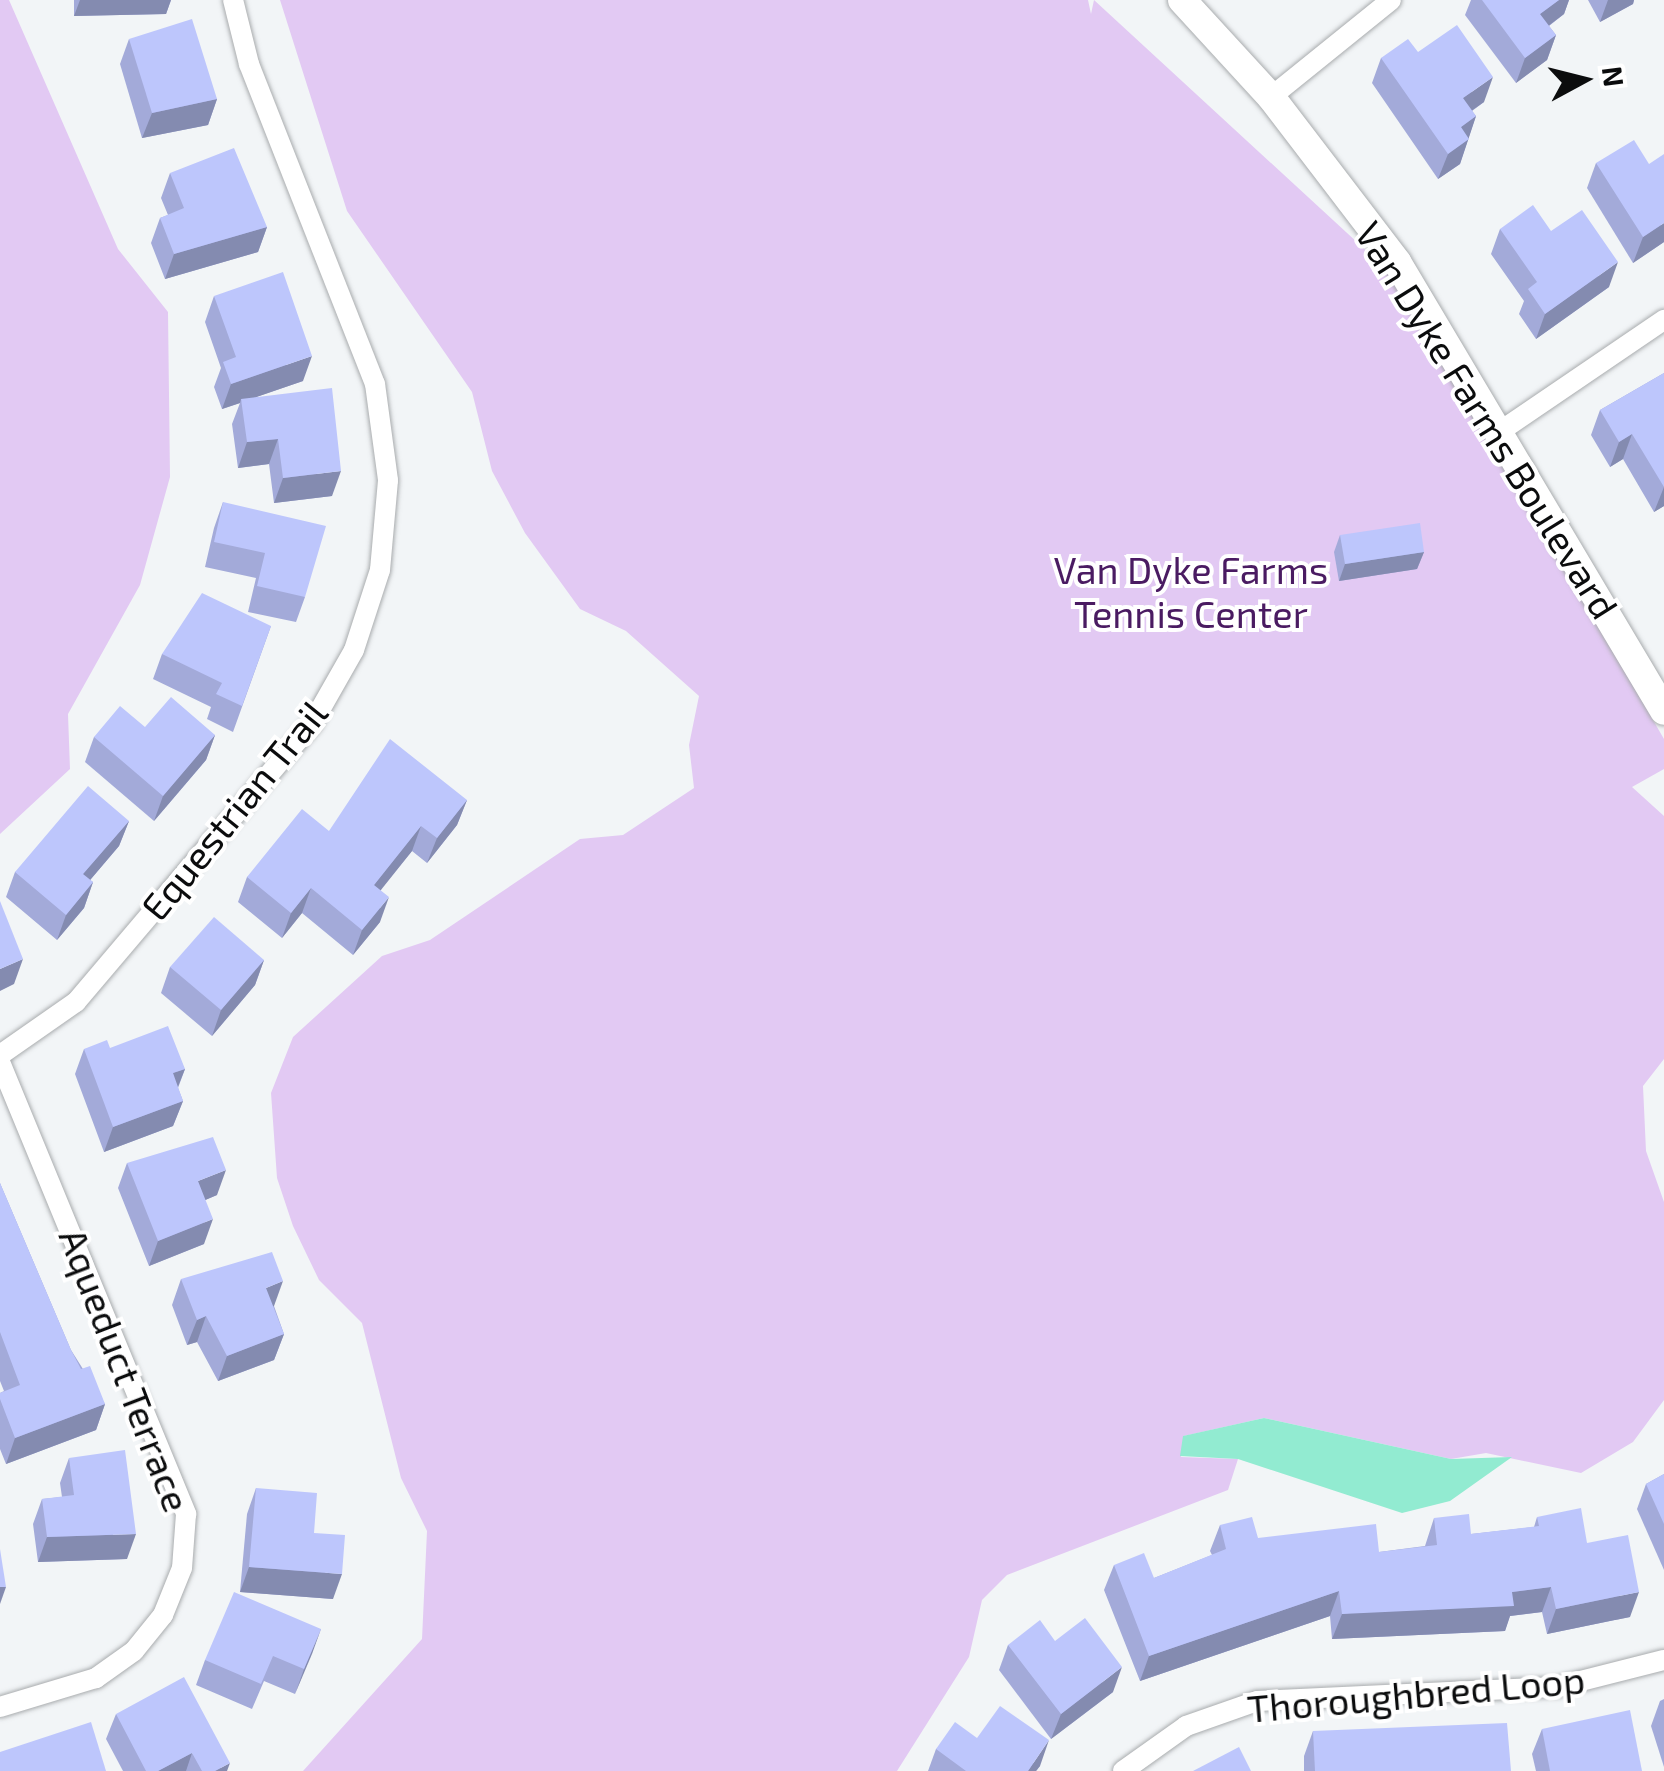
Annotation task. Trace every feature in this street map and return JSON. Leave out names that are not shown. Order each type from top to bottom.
[{"type":"street","name":"Equestrian Trail","points":[[0,1058],[76,1002],[312,724],[354,650],[380,570],[388,480],[375,384],[248,64],[232,0]]},
{"type":"street","name":"Van Dyke Farms Boulevard","points":[[1182,0],[1271,97],[1397,262],[1502,430],[1664,711]]},
{"type":"street","points":[[1271,97],[1392,0]]},
{"type":"street","points":[[1502,430],[1664,320]]},
{"type":"street","name":"Aqueduct Terrace","points":[[0,1058],[186,1514],[182,1568],[163,1615],[134,1651],[96,1678],[0,1707]]},
{"type":"street","name":"Thoroughbred Loop","points":[[1123,1771],[1186,1726],[1257,1701],[1557,1686],[1664,1660]]},
{"type":"green space","points":[[0,0],[9,0],[118,249],[168,312],[170,477],[140,585],[68,714],[70,769],[0,834]]},
{"type":"green space","name":"Van Dyke Farms Tennis Center","points":[[280,0],[1088,0],[1091,14],[1094,0],[1397,279],[1664,739],[1664,769],[1632,787],[1664,816],[1664,1059],[1643,1086],[1646,1151],[1664,1202],[1664,1400],[1633,1442],[1581,1473],[1486,1453],[1451,1459],[1264,1418],[1184,1436],[1181,1457],[1238,1459],[1228,1490],[1007,1575],[982,1600],[969,1657],[897,1771],[303,1771],[422,1639],[427,1531],[401,1478],[362,1323],[319,1280],[293,1226],[277,1178],[271,1093],[293,1037],[382,956],[430,940],[580,839],[623,835],[694,788],[689,745],[699,696],[626,631],[580,609],[525,533],[492,471],[472,392],[347,211]]},
{"type":"shaded area","points":[[1264,1418],[1451,1459],[1512,1457],[1450,1501],[1402,1513],[1238,1459],[1180,1456],[1183,1436]]},
{"type":"building","points":[[1482,0],[1559,0],[1540,14],[1556,35],[1525,58]]},
{"type":"building","points":[[192,19],[217,99],[152,113],[129,39]]},
{"type":"building","points":[[1457,25],[1493,77],[1463,98],[1476,116],[1461,127],[1469,139],[1448,154],[1381,58],[1408,39],[1418,52]]},
{"type":"building","points":[[1634,140],[1649,164],[1664,154],[1664,223],[1643,237],[1596,163]]},
{"type":"building","points":[[234,148],[267,227],[174,254],[160,218],[184,208],[170,173]]},
{"type":"building","points":[[1533,205],[1551,231],[1582,210],[1618,262],[1545,314],[1528,289],[1537,282],[1500,229]]},
{"type":"building","points":[[283,272],[312,356],[231,384],[223,362],[236,357],[214,296]]},
{"type":"building","points":[[1664,373],[1664,487],[1632,434],[1619,442],[1600,410]]},
{"type":"building","points":[[332,388],[341,471],[283,478],[278,439],[247,442],[241,399]]},
{"type":"building","points":[[223,502],[326,526],[305,597],[257,586],[265,553],[214,542]]},
{"type":"building","points":[[1420,523],[1424,552],[1345,564],[1340,535]]},
{"type":"building","points":[[202,593],[271,626],[242,706],[216,694],[222,683],[162,654]]},
{"type":"building","points":[[171,697],[215,735],[163,796],[94,737],[120,706],[145,727]]},
{"type":"building","points":[[390,739],[467,800],[437,838],[421,826],[374,885],[389,897],[362,930],[311,888],[291,913],[247,877],[302,809],[329,831]]},
{"type":"building","points":[[88,786],[129,821],[83,874],[93,882],[66,915],[15,872]]},
{"type":"building","points":[[0,901],[23,959],[0,969]]},
{"type":"building","points":[[214,917],[264,960],[221,1010],[170,967]]},
{"type":"building","points":[[168,1026],[185,1069],[173,1073],[183,1101],[113,1127],[84,1049],[107,1040],[110,1048]]},
{"type":"building","points":[[213,1137],[226,1170],[198,1181],[213,1219],[158,1241],[127,1163]]},
{"type":"building","points":[[0,1183],[71,1350],[81,1369],[90,1366],[105,1404],[15,1438],[0,1399],[0,1393],[20,1385],[0,1332]]},
{"type":"building","points":[[272,1252],[283,1281],[266,1288],[284,1334],[227,1356],[206,1316],[197,1320],[181,1279]]},
{"type":"building","points":[[125,1450],[136,1534],[47,1537],[42,1499],[74,1495],[69,1458]]},
{"type":"building","points":[[1664,1474],[1664,1524],[1646,1484]]},
{"type":"building","points":[[256,1488],[317,1493],[314,1533],[345,1535],[342,1574],[249,1567]]},
{"type":"building","points":[[1581,1508],[1587,1543],[1628,1535],[1639,1592],[1556,1609],[1551,1587],[1512,1592],[1514,1606],[1342,1614],[1339,1591],[1149,1656],[1114,1565],[1144,1553],[1154,1578],[1226,1549],[1220,1525],[1252,1517],[1258,1538],[1376,1524],[1379,1552],[1437,1545],[1434,1518],[1469,1514],[1471,1534],[1539,1526],[1537,1517]]},
{"type":"building","points":[[0,1549],[6,1587],[0,1587]]},
{"type":"building","points":[[234,1592],[321,1629],[304,1669],[273,1656],[261,1684],[205,1660]]},
{"type":"building","points":[[1085,1618],[1122,1667],[1061,1714],[1008,1645],[1040,1620],[1055,1641]]},
{"type":"building","points":[[184,1677],[230,1763],[215,1771],[202,1771],[192,1753],[158,1771],[146,1771],[116,1714]]},
{"type":"building","points":[[1000,1706],[1049,1740],[1028,1771],[966,1771],[936,1749],[955,1722],[977,1738]]},
{"type":"building","points":[[1630,1710],[1642,1771],[1550,1771],[1542,1729]]},
{"type":"building","points":[[91,1722],[106,1771],[0,1771],[0,1752]]},
{"type":"building","points":[[1507,1723],[1511,1771],[1315,1771],[1313,1731]]},
{"type":"building","points":[[1239,1747],[1251,1771],[1193,1771]]}]
